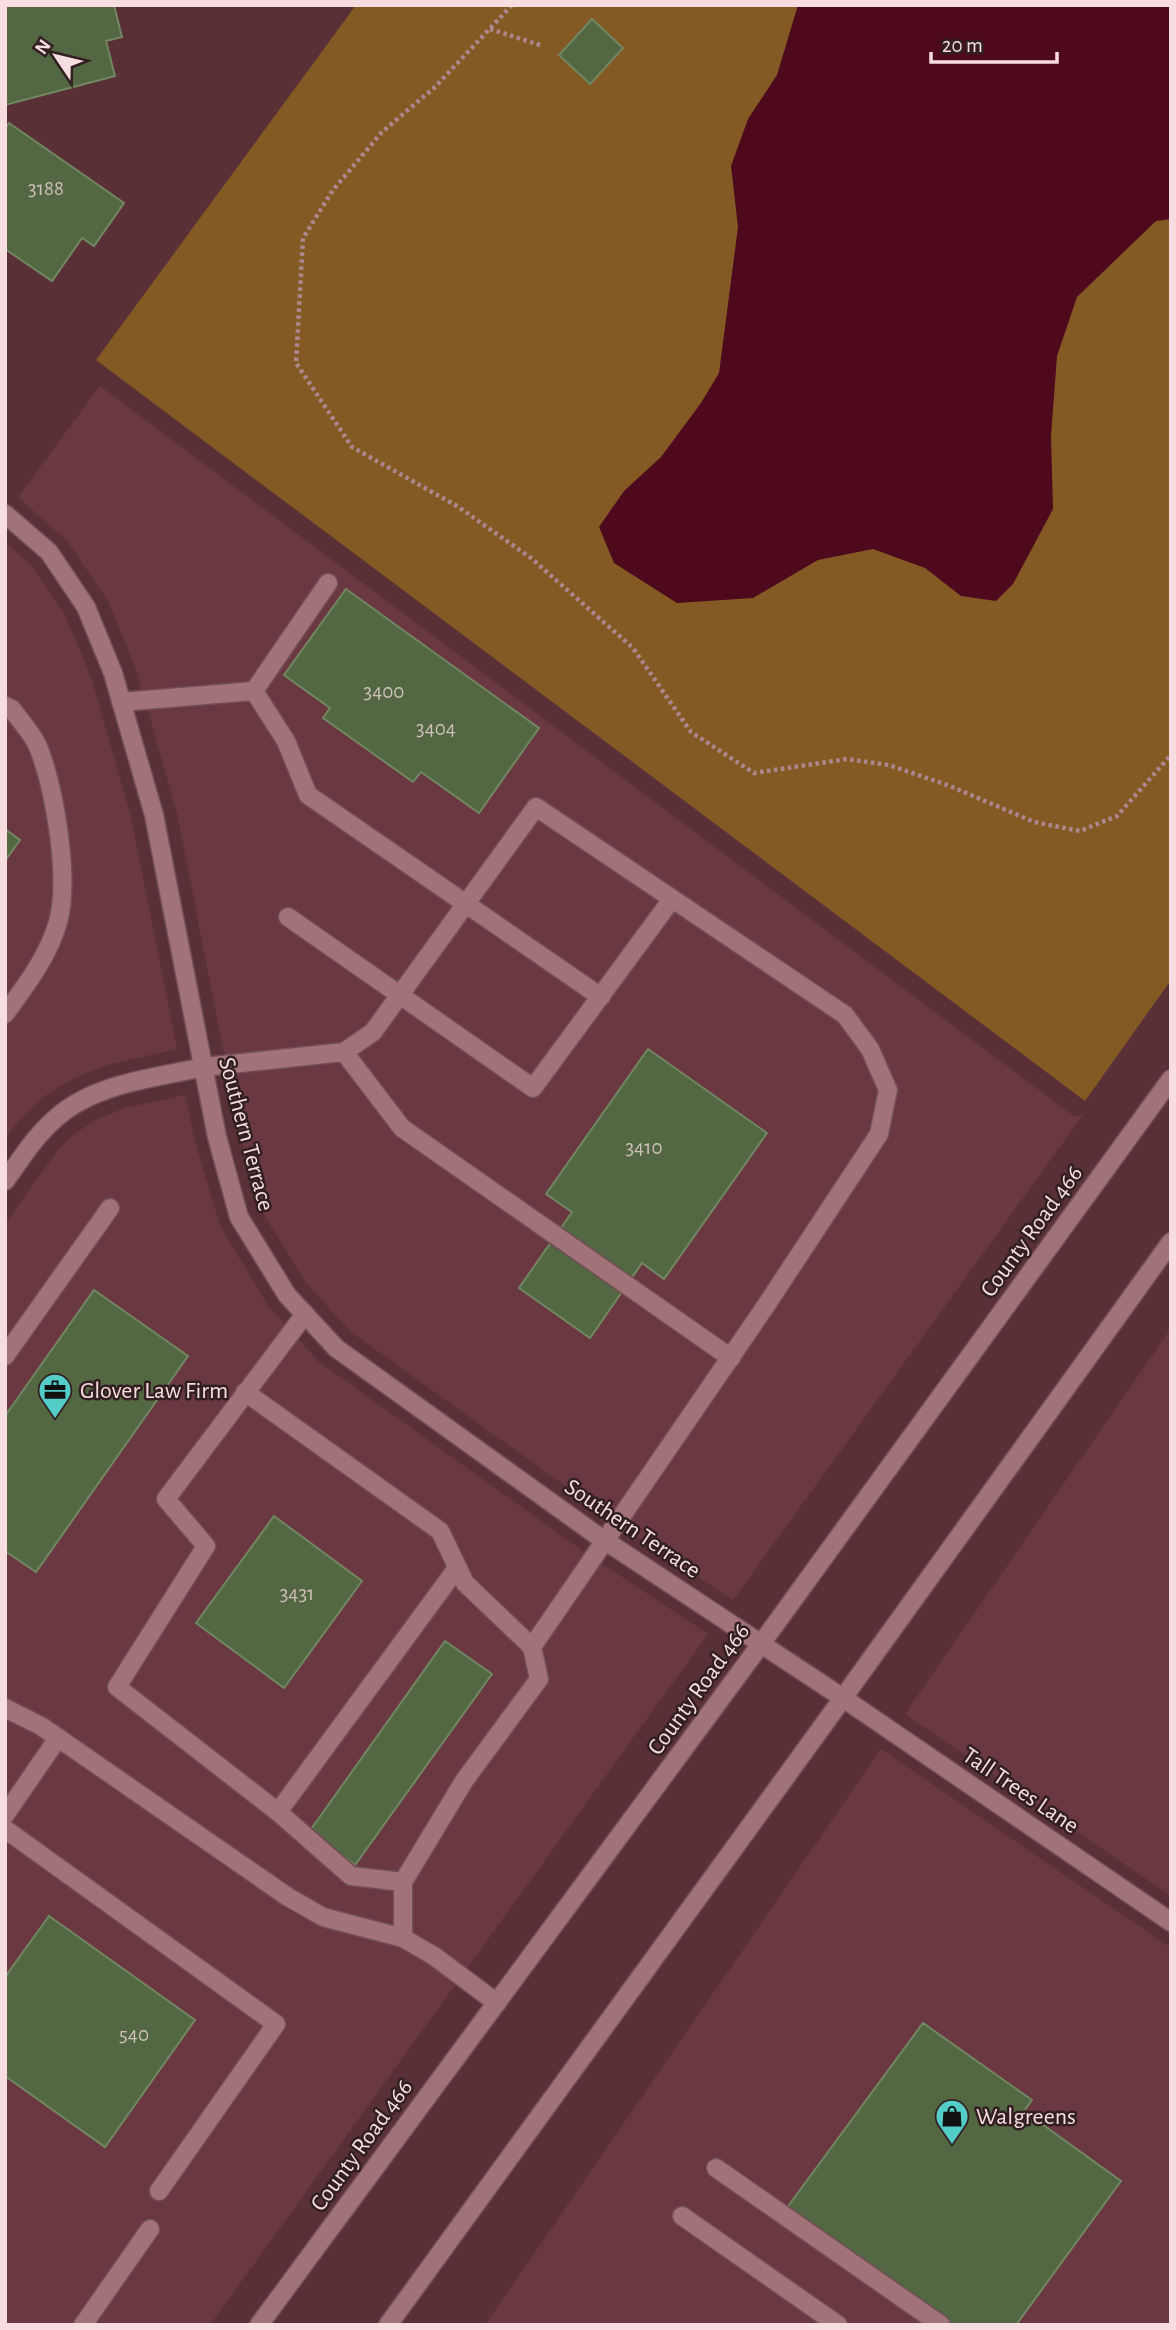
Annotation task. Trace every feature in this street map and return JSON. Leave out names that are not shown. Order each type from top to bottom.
[{"type":"main road","name":"Southern Terrace","points":[[5,514],[49,552],[86,607],[113,673],[154,815],[217,1137],[239,1217],[287,1295],[336,1348],[604,1540],[843,1698]]},
{"type":"main road","points":[[254,691],[328,583]]},
{"type":"main road","points":[[121,702],[254,691]]},
{"type":"main road","points":[[254,691],[286,741],[308,795],[601,997]]},
{"type":"main road","points":[[5,706],[12,709],[38,746],[50,789],[63,860],[58,920],[45,957],[5,1014]]},
{"type":"main road","points":[[5,1181],[39,1134],[58,1116],[83,1099],[115,1087],[204,1067],[344,1052],[373,1032],[536,807],[845,1015],[870,1049],[888,1090],[879,1134],[829,1212],[532,1647]]},
{"type":"main road","points":[[288,917],[533,1088],[672,899]]},
{"type":"main road","points":[[344,1052],[402,1128],[730,1358]]},
{"type":"main road","name":"County Road 466","points":[[259,2325],[761,1644],[1171,1079]]},
{"type":"main road","points":[[5,1356],[110,1208]]},
{"type":"main road","points":[[388,2325],[1171,1242]]},
{"type":"main road","points":[[304,1314],[166,1499],[206,1546],[117,1687],[278,1812],[351,1876],[403,1882]]},
{"type":"main road","points":[[245,1392],[440,1531],[465,1583],[532,1647],[539,1679],[464,1780],[403,1882],[403,1938]]},
{"type":"main road","points":[[278,1812],[457,1568]]},
{"type":"main road","name":"Tall Trees Lane","points":[[843,1698],[1171,1922]]},
{"type":"main road","points":[[5,1708],[41,1726],[288,1897],[323,1917],[403,1938],[434,1956],[497,2003]]},
{"type":"main road","points":[[5,1815],[58,1738]]},
{"type":"main road","points":[[5,1829],[276,2024],[159,2191]]},
{"type":"main road","points":[[716,2168],[941,2325]]},
{"type":"main road","points":[[682,2216],[838,2325]]},
{"type":"main road","points":[[83,2325],[150,2229]]},
{"type":"path","points":[[512,5],[435,87],[382,132],[333,190],[303,238],[296,363],[352,447],[457,506],[531,558],[633,648],[691,732],[754,773],[847,759],[889,765],[950,786],[1034,822],[1080,831],[1118,816],[1171,755]]},
{"type":"path","points":[[490,29],[540,45]]},
{"type":"shaded area","points":[[356,5],[1171,5],[1171,980],[1085,1101],[96,360]]},
{"type":"shaded area","points":[[798,5],[1171,5],[1171,219],[1156,221],[1077,297],[1057,356],[1051,436],[1053,509],[1013,584],[996,601],[961,596],[925,568],[873,549],[818,560],[753,598],[677,603],[614,563],[599,527],[624,491],[661,457],[701,403],[719,373],[738,227],[731,166],[748,119],[777,75]]},
{"type":"shaded area","points":[[100,386],[1074,1116],[1083,1115],[733,1600],[607,1516],[351,1332],[306,1283],[261,1210],[240,1135],[230,1084],[233,1083],[226,1064],[177,813],[136,669],[108,601],[68,542],[18,497]]},
{"type":"shaded area","points":[[5,542],[31,565],[65,615],[91,677],[131,817],[177,1049],[107,1065],[72,1079],[43,1097],[19,1120],[5,1140]]},
{"type":"shaded area","points":[[185,1095],[195,1141],[220,1226],[267,1304],[319,1362],[583,1551],[708,1634],[210,2325],[5,2325],[5,1224],[58,1150],[74,1134],[96,1120],[125,1108]]},
{"type":"shaded area","points":[[1171,1328],[1171,1896],[905,1714]]},
{"type":"shaded area","points":[[881,1749],[1171,1948],[1171,2325],[485,2325]]},
{"type":"building","points":[[5,5],[114,5],[122,37],[106,41],[115,76],[5,105]]},
{"type":"building","points":[[592,19],[623,48],[590,84],[559,55]]},
{"type":"building","points":[[9,123],[124,203],[94,246],[82,238],[52,281],[5,249],[5,128]]},
{"type":"building","points":[[346,589],[539,728],[479,813],[421,772],[413,782],[323,718],[330,708],[284,675]]},
{"type":"building","points":[[5,829],[20,840],[5,861]]},
{"type":"building","points":[[648,1049],[767,1133],[664,1279],[642,1263],[590,1338],[519,1288],[572,1212],[546,1194]]},
{"type":"building","points":[[94,1290],[188,1356],[36,1572],[5,1551],[5,1416]]},
{"type":"building","points":[[274,1516],[362,1581],[284,1688],[196,1623]]},
{"type":"building","points":[[445,1641],[492,1674],[355,1865],[309,1832]]},
{"type":"building","points":[[49,1916],[195,2020],[105,2147],[5,2076],[5,1977]]},
{"type":"building","name":"Walgreens","points":[[923,2023],[1032,2100],[1024,2111],[1121,2181],[1016,2325],[930,2325],[783,2213]]},
{"type":"place","name":"Glover Law Firm","points":[[55,1420]]},
{"type":"place","name":"Walgreens","points":[[952,2146]]}]
